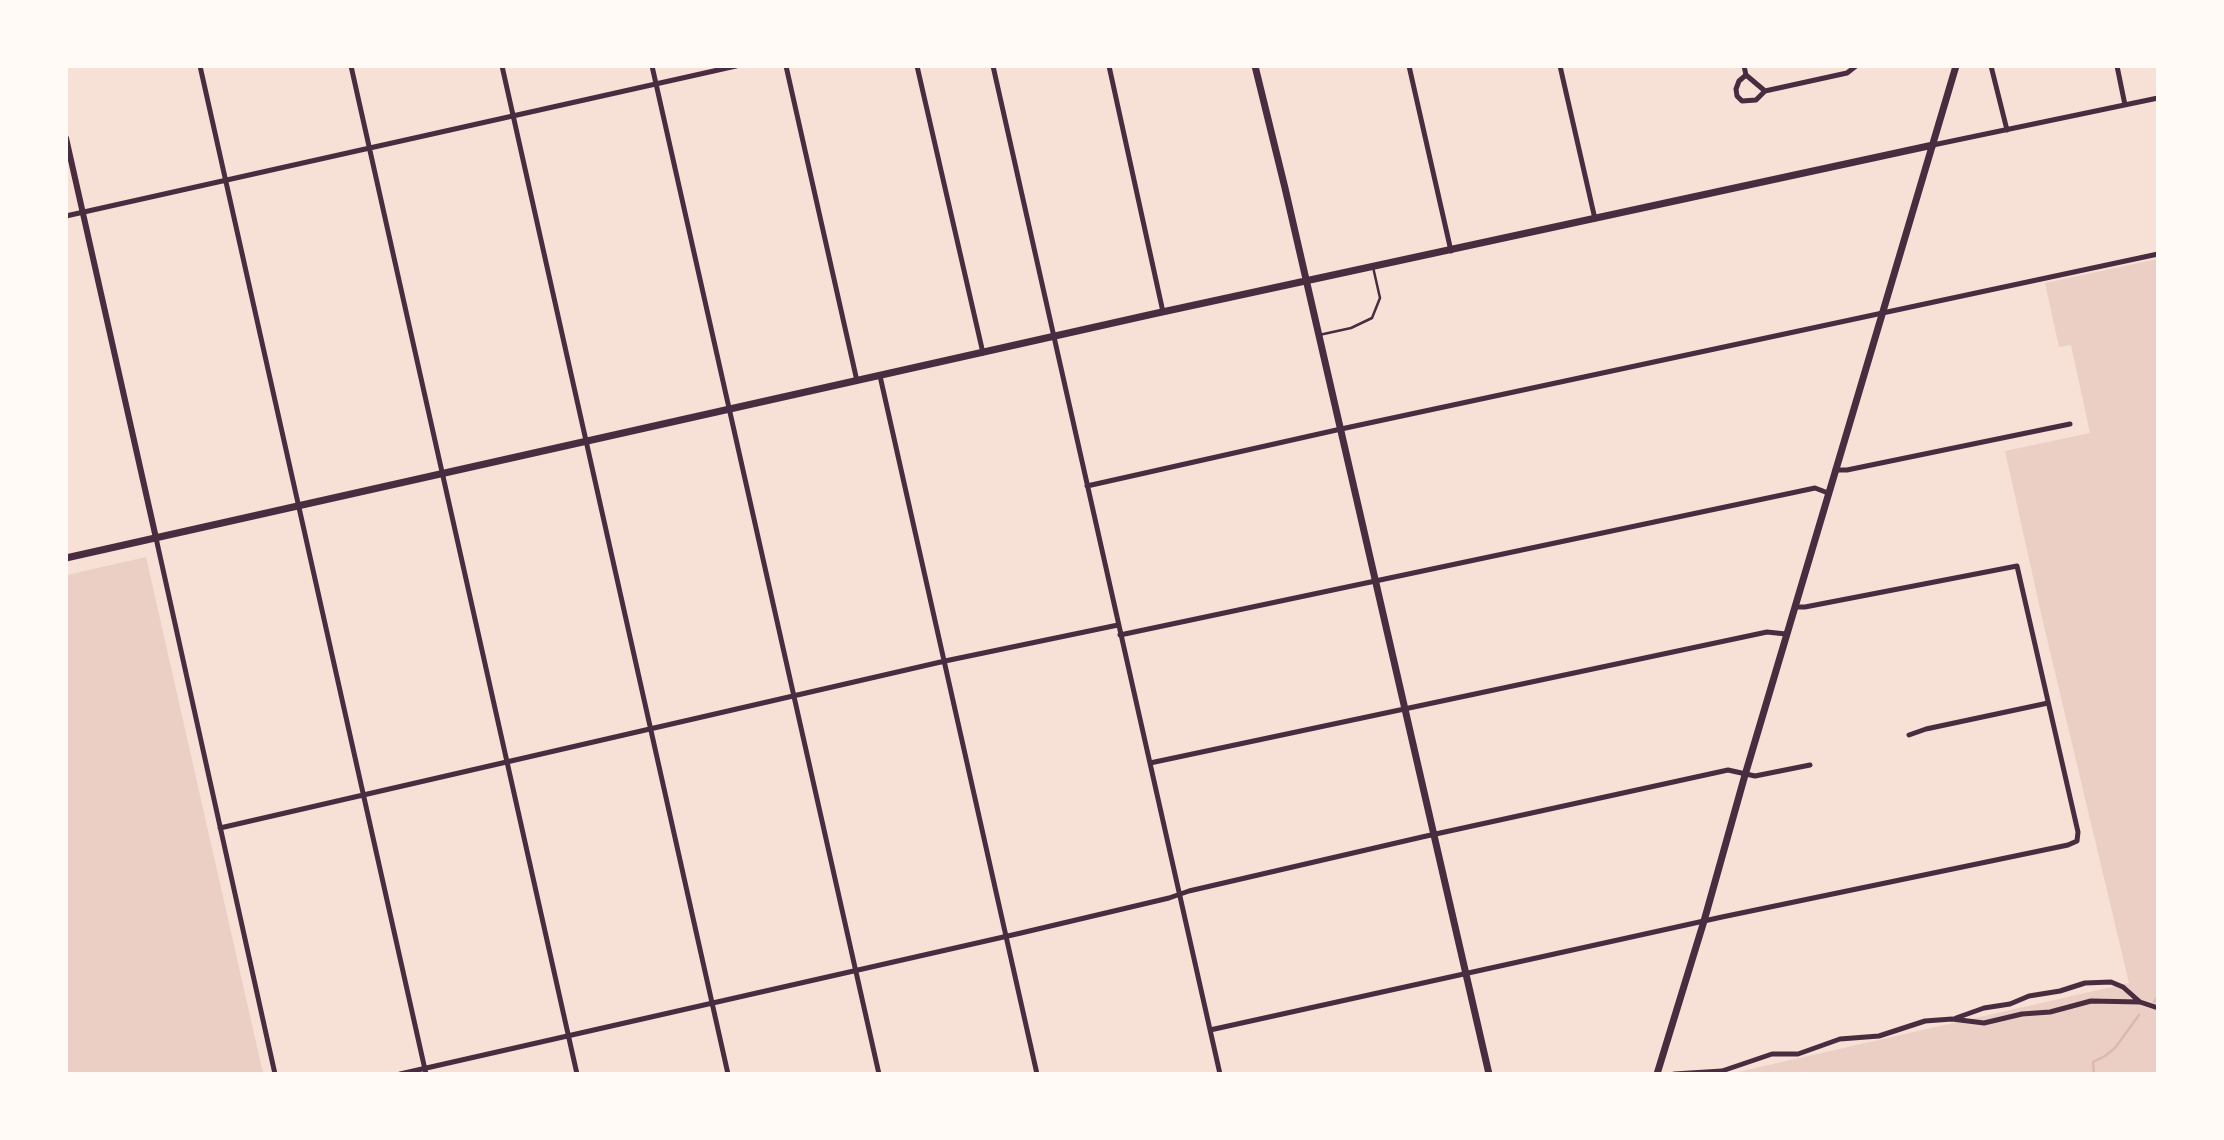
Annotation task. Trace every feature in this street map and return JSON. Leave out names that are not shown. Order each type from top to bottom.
[{"type":"main road","points":[[1255,66],[1489,1073]]},
{"type":"main road","points":[[1657,1073],[1956,66]]},
{"type":"main road","points":[[66,558],[1163,312],[1933,145]]},
{"type":"street","points":[[200,66],[425,1071]]},
{"type":"street","points":[[351,66],[577,1073]]},
{"type":"street","points":[[502,66],[728,1073]]},
{"type":"street","points":[[652,66],[879,1073]]},
{"type":"street","points":[[66,216],[736,66]]},
{"type":"street","points":[[786,66],[857,381]]},
{"type":"street","points":[[917,66],[983,353]]},
{"type":"street","points":[[993,66],[1220,1073]]},
{"type":"street","points":[[1110,66],[1163,312]]},
{"type":"street","points":[[1409,66],[1451,251]]},
{"type":"street","points":[[1560,66],[1595,219]]},
{"type":"street","points":[[1744,66],[1746,75],[1765,90]]},
{"type":"street","points":[[1746,75],[1739,81],[1736,89],[1737,96],[1742,101],[1756,100],[1765,90],[1847,73],[1856,66]]},
{"type":"street","points":[[1991,66],[2007,131]]},
{"type":"street","points":[[2117,66],[2125,105]]},
{"type":"street","points":[[1933,145],[2158,98]]},
{"type":"street","points":[[66,138],[275,1073]]},
{"type":"street","points":[[1087,486],[2158,254]]},
{"type":"street","points":[[880,376],[1037,1073]]},
{"type":"street","points":[[1835,470],[1847,470],[2070,424]]},
{"type":"street","points":[[1120,635],[1815,488],[1828,493]]},
{"type":"street","points":[[1210,1030],[2077,841],[2078,832],[2017,566],[1795,607]]},
{"type":"street","points":[[220,828],[945,661],[1118,625]]},
{"type":"street","points":[[1150,763],[1767,632],[1786,635]]},
{"type":"street","points":[[1909,735],[2048,703]]},
{"type":"street","points":[[400,1073],[425,1071],[568,1035],[1006,937],[1434,834],[1728,770],[1755,776],[1810,765]]},
{"type":"street","points":[[1952,1019],[1984,1008],[2010,1004],[2029,996],[2060,991],[2085,983],[2110,982],[2123,987],[2140,1002]]},
{"type":"street","points":[[1674,1073],[1722,1071],[1772,1054],[1798,1054],[1840,1039],[1879,1036],[1917,1022],[1952,1019],[1984,1023],[2022,1014],[2050,1012],[2091,1001],[2140,1002],[2158,1007]]},
{"type":"lane","points":[[1319,335],[1351,328],[1372,318],[1380,298],[1373,267]]},
{"type":"shaded area","points":[[2157,259],[2157,1073],[1729,1074],[2129,983],[2005,451],[2090,433],[2071,345],[2059,347],[2045,283]]},
{"type":"shaded area","points":[[146,557],[263,1073],[67,1073],[67,575]]},
{"type":"waterway","points":[[2154,1002],[2158,996]]},
{"type":"waterway","points":[[2094,1074],[2093,1062],[2115,1048],[2139,1015]]}]
